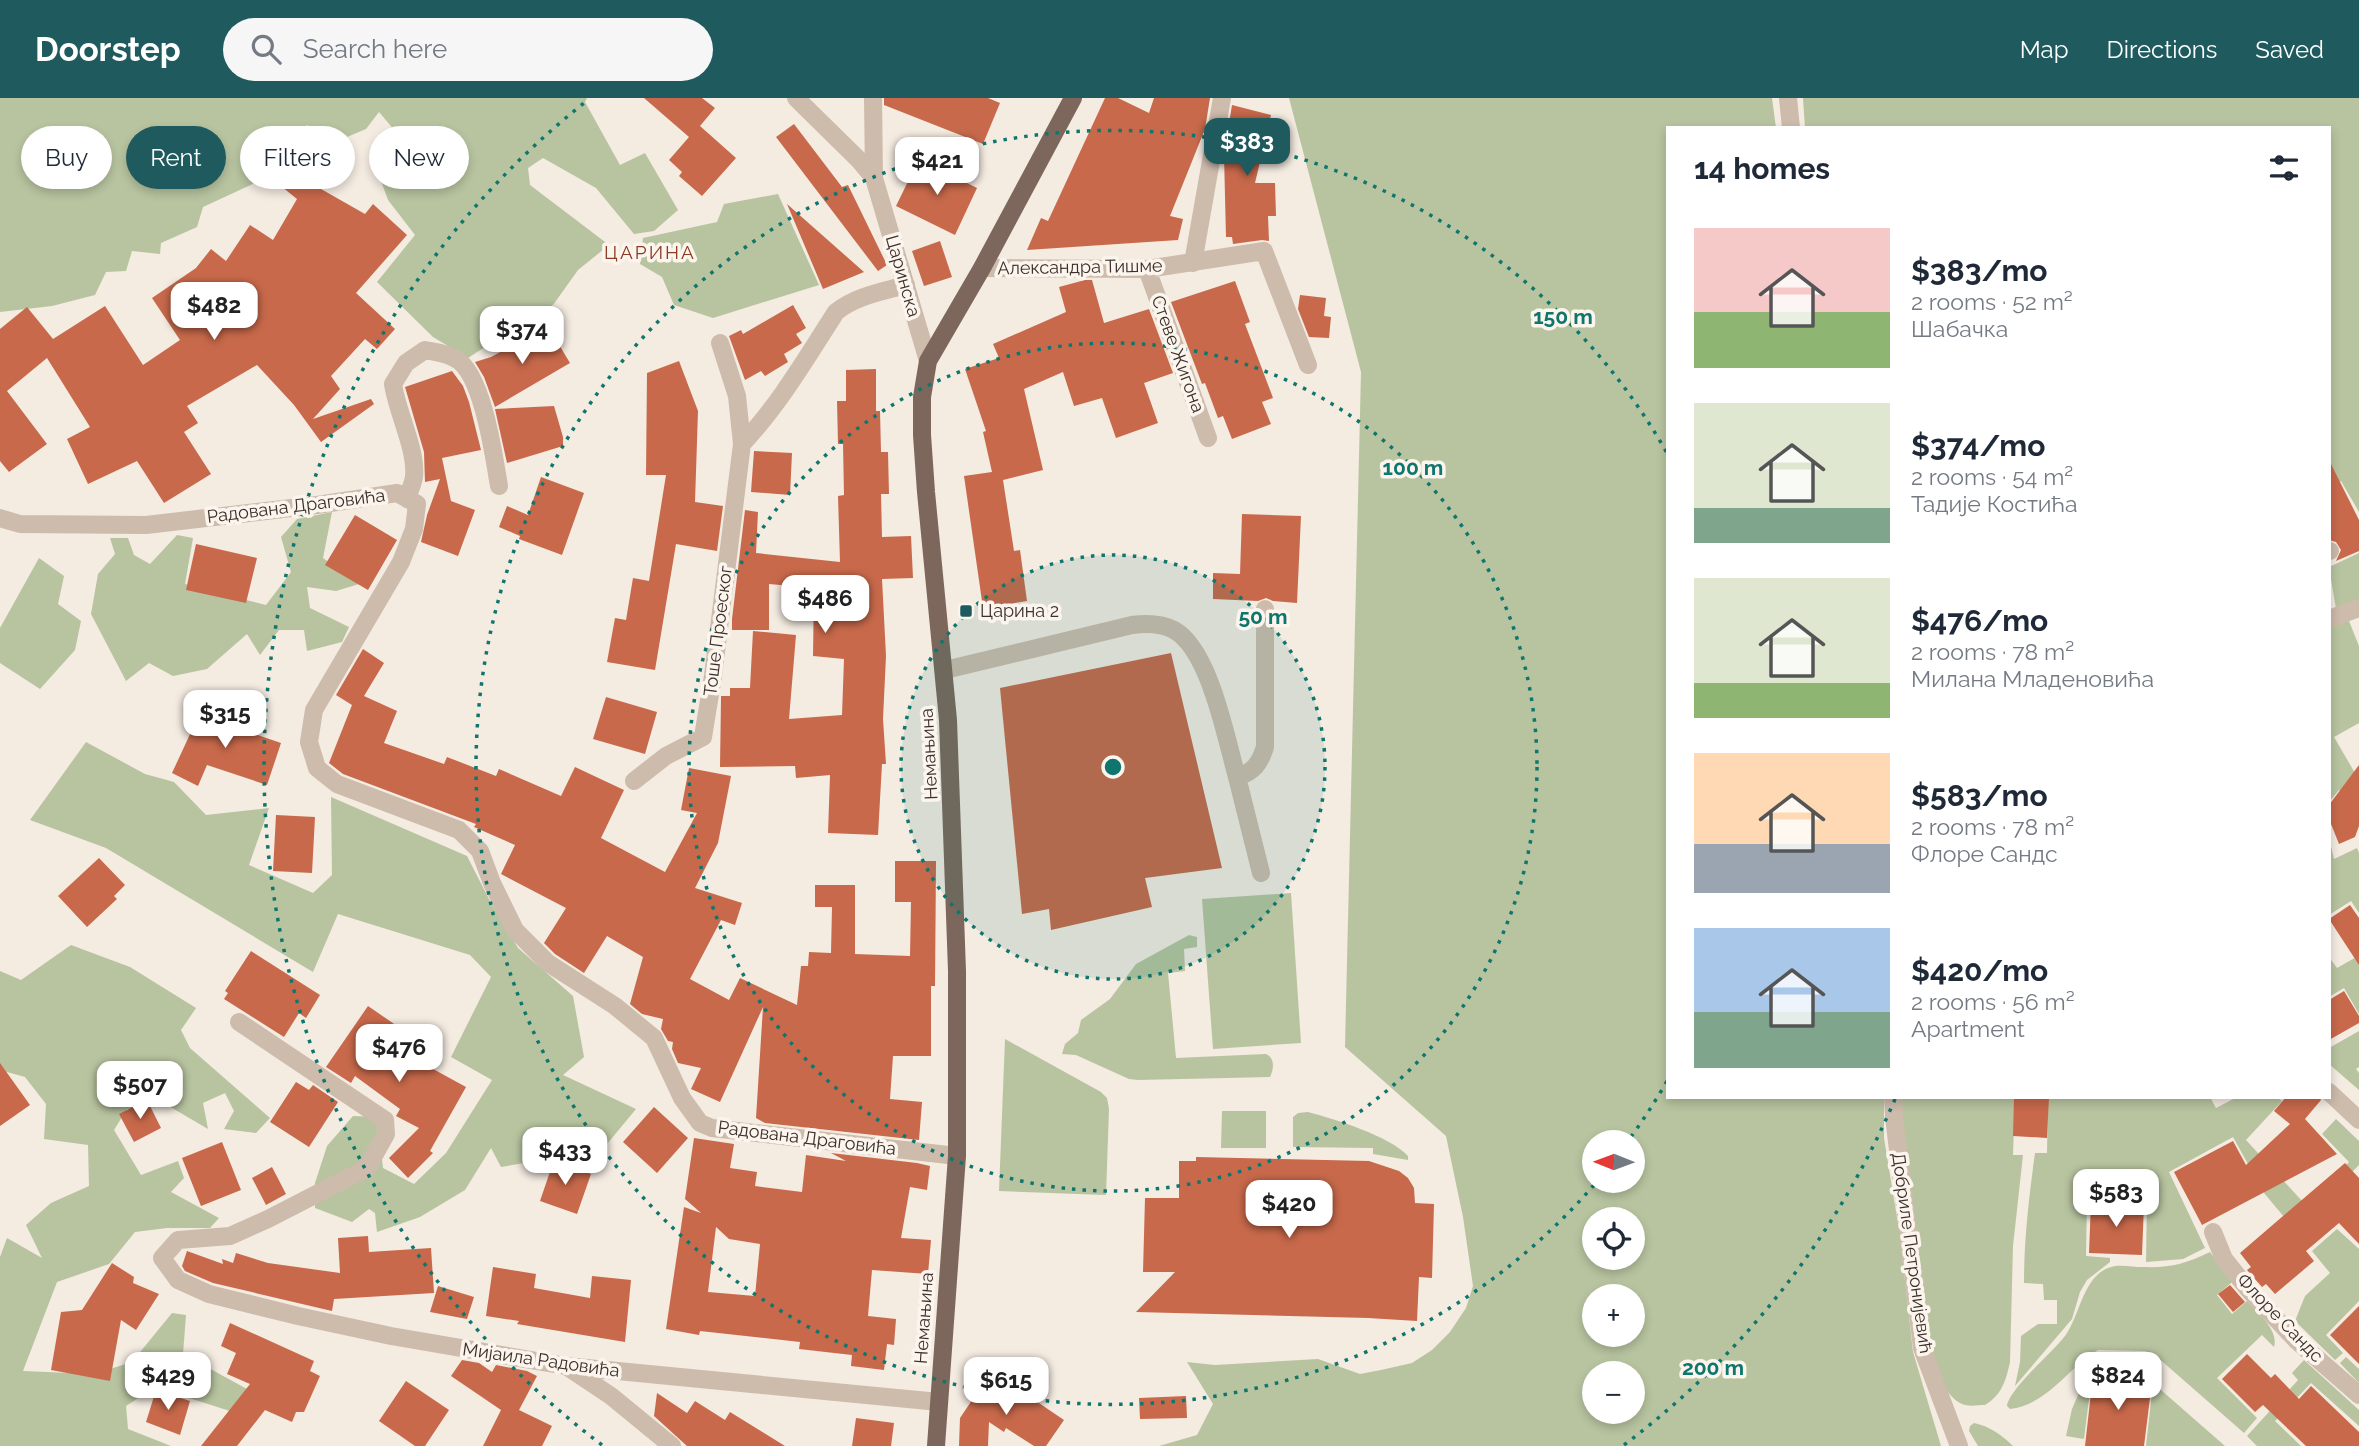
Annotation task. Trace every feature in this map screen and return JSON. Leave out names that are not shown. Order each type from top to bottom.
[{"type":"main road","name":"Немањина","points":[[936,1446],[957,1156],[956,899],[944,670],[922,435],[922,397],[928,361],[982,268],[1073,98]]},
{"type":"street","name":"Царинска","points":[[796,98],[874,178],[928,361]]},
{"type":"street","points":[[873,98],[874,178]]},
{"type":"street","points":[[1193,263],[1222,98]]},
{"type":"street","points":[[1788,98],[1791,126]]},
{"type":"street","name":"Александра Тишме","points":[[982,268],[1147,269],[1265,251],[1308,365]]},
{"type":"street","name":"Стеве Жигона","points":[[1147,269],[1208,438]]},
{"type":"street","points":[[742,444],[789,384],[836,312],[847,303],[862,297],[906,285]]},
{"type":"street","name":"Тоше Проеског","points":[[634,781],[666,756],[703,737],[742,444],[737,396],[720,343]]},
{"type":"street","points":[[407,499],[414,477],[409,439],[393,384],[406,363],[425,350],[443,353],[459,360],[475,385],[485,412],[499,486]]},
{"type":"street","name":"Радована Драговића","points":[[0,519],[20,524],[146,525],[397,493],[417,504],[414,529],[401,562],[314,710],[309,742],[317,768],[337,784],[459,830],[480,850],[492,883],[515,930],[548,963],[615,1006],[654,1038],[682,1098],[700,1122],[712,1128],[957,1156]]},
{"type":"street","points":[[2331,618],[2359,608]]},
{"type":"street","points":[[1237,777],[1255,768],[1265,747],[1265,609]]},
{"type":"street","points":[[944,670],[1132,625],[1148,623],[1172,628],[1197,652],[1217,705],[1261,873]]},
{"type":"street","name":"Мијаила Радовића","points":[[239,1022],[385,1121],[386,1135],[367,1168],[268,1219],[230,1237],[178,1240],[162,1258],[178,1280],[209,1294],[298,1317],[566,1366],[939,1402]]},
{"type":"street","points":[[2331,1094],[2359,1120]]},
{"type":"street","name":"Добриле Петронијевић","points":[[1893,1099],[1922,1348],[1959,1446]]},
{"type":"street","name":"Флоре Сандс","points":[[2213,1232],[2224,1259],[2249,1290],[2297,1341],[2359,1395]]},
{"type":"street","points":[[566,1366],[611,1396],[672,1446]]},
{"type":"green space","points":[[0,98],[587,98],[585,102],[620,165],[645,153],[678,210],[654,231],[634,234],[596,188],[543,158],[528,168],[530,185],[609,245],[578,270],[553,305],[468,358],[433,337],[377,282],[415,235],[388,200],[384,189],[469,189],[469,126],[391,126],[379,112],[366,129],[355,134],[355,126],[240,126],[242,189],[203,207],[197,227],[161,243],[160,254],[132,251],[126,271],[106,272],[95,295],[52,306],[0,312]]},
{"type":"green space","points":[[1289,98],[1772,98],[1776,126],[1666,126],[1666,1099],[1884,1099],[1884,1138],[1900,1236],[1913,1352],[1941,1446],[1159,1446],[1197,1435],[1213,1404],[1187,1362],[1215,1365],[1318,1359],[1360,1374],[1412,1363],[1432,1350],[1450,1332],[1466,1308],[1473,1286],[1463,1217],[1446,1136],[1345,1047],[1361,372]]},
{"type":"green space","points":[[1803,98],[2359,98],[2359,512],[2341,481],[2331,486],[2331,126],[1805,126]]},
{"type":"green space","points":[[778,194],[819,285],[713,318],[674,305],[662,277],[640,264],[643,238],[717,222],[724,204]]},
{"type":"green space","points":[[332,512],[323,558],[359,584],[336,591],[307,587],[310,608],[349,627],[342,642],[307,651],[304,630],[279,630],[260,655],[247,634],[207,669],[173,676],[149,663],[126,681],[91,614],[98,574],[115,554],[110,538],[128,538],[134,555],[150,564],[177,535],[193,538],[185,584],[266,605],[291,572],[281,537],[297,519]]},
{"type":"green space","points":[[2359,553],[2359,600],[2336,609],[2331,566]]},
{"type":"green space","points":[[39,558],[64,576],[58,604],[81,621],[75,650],[40,689],[0,663],[0,628]]},
{"type":"green space","points":[[2349,621],[2359,646],[2359,723],[2334,737],[2359,780],[2359,805],[2339,790],[2331,800],[2331,626]]},
{"type":"green space","points":[[86,742],[145,774],[174,782],[206,815],[269,808],[249,865],[313,893],[332,875],[331,797],[467,856],[518,948],[573,996],[584,1057],[563,1075],[636,1109],[607,1144],[575,1131],[547,1130],[524,1141],[541,1160],[501,1167],[491,1148],[465,1190],[420,1217],[377,1232],[375,1213],[369,1209],[352,1222],[315,1208],[315,1183],[327,1146],[353,1116],[377,1117],[383,1168],[414,1184],[446,1153],[492,1080],[451,1057],[491,977],[470,955],[338,914],[313,972],[106,848],[30,820]]},
{"type":"green space","points":[[2331,846],[2334,859],[2357,848],[2359,853],[2359,913],[2351,901],[2331,914]]},
{"type":"green space","points":[[1291,893],[1301,1043],[1213,1049],[1202,899]]},
{"type":"green space","points":[[1189,935],[1197,937],[1197,947],[1184,949],[1185,971],[1168,973],[1176,1058],[1266,1054],[1273,1064],[1270,1077],[1138,1080],[1129,1079],[1076,1055],[1062,1054],[1065,1044],[1078,1033],[1081,1020],[1110,999],[1136,964]]},
{"type":"green space","points":[[71,945],[130,967],[196,1008],[181,1030],[190,1048],[270,1118],[256,1133],[224,1129],[234,1111],[225,1093],[203,1103],[208,1129],[167,1105],[127,1109],[114,1130],[141,1175],[178,1161],[184,1178],[171,1192],[219,1218],[210,1228],[167,1228],[135,1232],[109,1264],[57,1282],[23,1371],[94,1374],[132,1362],[172,1313],[186,1315],[183,1354],[247,1389],[236,1413],[155,1387],[126,1406],[128,1429],[171,1446],[0,1446],[0,1257],[7,1238],[42,1258],[26,1225],[51,1203],[89,1186],[88,1145],[44,1139],[46,1104],[25,1077],[0,1070],[0,971],[21,980]]},
{"type":"green space","points":[[2358,956],[2359,1014],[2344,988],[2331,996],[2331,960],[2337,968]]},
{"type":"green space","points":[[2359,1031],[2359,1067],[2356,1069],[2359,1073],[2359,1090],[2331,1066],[2331,1047]]},
{"type":"green space","points":[[1005,1039],[1101,1092],[1107,1098],[1109,1109],[1106,1195],[999,1191]]},
{"type":"green space","points":[[1902,1099],[2015,1099],[2013,1155],[2023,1155],[2013,1246],[2010,1362],[1999,1392],[1985,1405],[1965,1405],[1949,1394],[1929,1345],[1901,1113]]},
{"type":"green space","points":[[2048,1099],[2211,1099],[2216,1108],[2233,1099],[2280,1099],[2282,1101],[2246,1140],[2303,1202],[2285,1218],[2264,1193],[2233,1137],[2169,1172],[2205,1248],[2183,1259],[2146,1262],[2147,1201],[2087,1199],[2086,1256],[2110,1258],[2110,1262],[2087,1280],[2080,1292],[2072,1319],[2015,1386],[2020,1362],[2021,1336],[2038,1324],[2057,1324],[2057,1300],[2044,1300],[2043,1284],[2024,1283],[2027,1218],[2035,1153],[2047,1153]]},
{"type":"green space","points":[[1222,1111],[1266,1111],[1266,1148],[1221,1148]]},
{"type":"green space","points":[[1308,1112],[1375,1135],[1400,1149],[1408,1156],[1408,1160],[1373,1154],[1373,1148],[1293,1147],[1293,1117],[1298,1113]]},
{"type":"green space","points":[[2336,1119],[2359,1141],[2359,1165],[2321,1203],[2314,1197],[2349,1162],[2322,1134]]},
{"type":"green space","points":[[2337,1229],[2359,1249],[2359,1301],[2326,1335],[2343,1353],[2335,1360],[2295,1321],[2305,1296],[2330,1273],[2312,1251]]},
{"type":"green space","points":[[2210,1252],[2232,1282],[2217,1295],[2232,1314],[2247,1301],[2271,1328],[2275,1341],[2274,1347],[2262,1335],[2217,1378],[2257,1418],[2244,1433],[2156,1356],[2145,1351],[2098,1350],[2035,1401],[2010,1409],[2007,1406],[2015,1390],[2065,1336],[2088,1287],[2102,1271],[2118,1266],[2169,1266]]},
{"type":"green space","points":[[2346,1357],[2359,1369],[2359,1383],[2340,1363]]},
{"type":"green space","points":[[2304,1360],[2359,1410],[2359,1426],[2311,1383],[2275,1421],[2301,1446],[2257,1446],[2247,1436],[2298,1380],[2292,1373]]},
{"type":"green space","points":[[2088,1372],[2092,1375],[2084,1439],[2066,1436],[2072,1409]]},
{"type":"green space","points":[[2153,1383],[2225,1446],[2146,1446]]},
{"type":"green space","points":[[1974,1423],[1985,1426],[2013,1446],[1978,1446],[1969,1431]]},
{"type":"building","points":[[644,98],[702,98],[715,108],[700,126],[736,158],[702,196],[679,176],[682,172],[669,160],[689,137]]},
{"type":"building","points":[[884,98],[988,98],[1000,103],[983,144],[884,105]]},
{"type":"building","points":[[1105,98],[1118,98],[1149,113],[1154,98],[1210,98],[1205,129],[1170,216],[1183,219],[1178,240],[1027,250],[1041,218],[1048,221]]},
{"type":"building","points":[[1232,105],[1271,115],[1255,183],[1275,183],[1276,216],[1268,216],[1269,241],[1233,244],[1232,237],[1226,237],[1224,155]]},
{"type":"building","points":[[794,124],[842,187],[848,185],[887,265],[878,271],[776,137]]},
{"type":"building","points":[[919,159],[977,188],[955,235],[896,206]]},
{"type":"building","points":[[285,189],[321,189],[365,214],[373,204],[407,235],[356,293],[395,329],[377,349],[365,339],[331,376],[340,389],[313,419],[371,399],[374,404],[321,442],[294,405],[257,365],[187,406],[198,423],[184,432],[211,474],[164,503],[137,461],[88,484],[67,439],[90,427],[47,358],[7,391],[47,444],[9,472],[0,461],[0,329],[27,307],[53,339],[105,306],[143,365],[180,340],[152,298],[196,268],[211,249],[226,261],[250,225],[273,240],[297,199]]},
{"type":"building","points":[[787,204],[864,272],[823,289]]},
{"type":"building","points":[[940,241],[952,277],[924,286],[912,251]]},
{"type":"building","points":[[1092,280],[1104,323],[1149,309],[1173,373],[1144,383],[1158,423],[1116,438],[1102,398],[1074,406],[1063,372],[1024,389],[1043,470],[1003,480],[1014,551],[1020,550],[1027,601],[983,608],[964,476],[992,472],[983,432],[986,431],[965,369],[999,358],[993,344],[1066,312],[1059,287]]},
{"type":"building","points":[[1235,281],[1250,322],[1245,324],[1273,398],[1262,402],[1271,424],[1232,439],[1223,416],[1218,418],[1205,383],[1202,384],[1171,302]]},
{"type":"building","points":[[1300,295],[1326,298],[1324,316],[1331,317],[1329,338],[1309,337],[1298,309]]},
{"type":"building","points":[[793,305],[806,328],[796,334],[802,343],[784,354],[788,362],[765,376],[761,371],[745,380],[729,336],[741,330],[743,334]]},
{"type":"building","points":[[549,328],[570,363],[495,407],[484,377],[475,362],[513,345],[515,349]]},
{"type":"building","points":[[679,361],[698,411],[695,502],[723,506],[717,551],[676,544],[655,670],[607,662],[615,618],[626,620],[633,578],[649,581],[666,475],[646,475],[647,373]]},
{"type":"building","points":[[876,369],[876,411],[880,411],[881,452],[888,452],[889,494],[881,494],[882,537],[911,536],[913,578],[882,579],[886,656],[883,719],[886,764],[882,764],[878,835],[828,833],[830,775],[796,778],[795,766],[720,767],[721,696],[730,696],[730,688],[750,688],[753,631],[796,635],[789,719],[842,715],[844,659],[813,656],[814,588],[769,584],[769,630],[732,630],[732,619],[745,510],[758,512],[756,553],[840,562],[838,496],[844,495],[843,444],[838,444],[837,401],[846,401],[846,370]]},
{"type":"building","points":[[452,371],[463,386],[469,402],[481,450],[442,458],[451,501],[475,510],[458,556],[421,542],[440,479],[425,482],[424,452],[405,387]]},
{"type":"building","points":[[554,406],[563,446],[507,463],[495,409]]},
{"type":"building","points":[[754,451],[792,453],[790,495],[751,492]]},
{"type":"building","points":[[2331,464],[2359,520],[2359,551],[2336,561],[2341,550],[2336,542],[2331,541]]},
{"type":"building","points":[[541,477],[584,493],[562,555],[519,539],[520,536],[499,527],[507,506],[528,515]]},
{"type":"building","points":[[1242,514],[1301,516],[1297,603],[1266,598],[1258,601],[1213,599],[1213,573],[1240,574]]},
{"type":"building","points":[[355,515],[397,540],[368,590],[325,565]]},
{"type":"building","points":[[196,544],[257,558],[246,603],[186,590]]},
{"type":"building","points":[[363,649],[384,663],[364,696],[397,711],[384,743],[444,764],[447,757],[496,776],[499,769],[561,796],[575,767],[624,790],[601,838],[665,872],[697,813],[681,810],[689,768],[731,776],[718,843],[695,888],[742,903],[735,925],[721,920],[690,979],[729,1000],[740,978],[797,1005],[801,966],[808,966],[809,952],[831,953],[832,907],[815,907],[815,885],[855,885],[855,954],[910,956],[911,902],[895,902],[895,861],[936,861],[935,986],[931,986],[931,1056],[893,1056],[890,1099],[922,1102],[919,1140],[765,1123],[756,1118],[763,1007],[720,1102],[691,1089],[701,1068],[678,1063],[672,1049],[673,1042],[668,1041],[661,1029],[663,1019],[642,1014],[630,1004],[643,957],[607,936],[584,973],[555,954],[544,943],[566,908],[501,874],[515,845],[474,827],[476,824],[343,774],[329,763],[352,705],[336,695]]},
{"type":"building","points":[[1171,653],[1222,868],[1145,878],[1152,907],[1051,930],[1049,909],[1022,914],[1000,688]]},
{"type":"building","points":[[606,697],[657,712],[645,754],[593,739]]},
{"type":"building","points":[[204,704],[240,721],[237,728],[281,743],[267,785],[207,765],[198,786],[172,773]]},
{"type":"building","points":[[2359,765],[2359,826],[2355,837],[2339,844],[2331,824],[2331,802]]},
{"type":"building","points":[[276,815],[315,817],[312,873],[273,871]]},
{"type":"building","points":[[99,858],[125,885],[114,896],[117,899],[87,927],[58,896]]},
{"type":"building","points":[[2350,905],[2359,918],[2359,965],[2331,922],[2331,918]]},
{"type":"building","points":[[251,951],[320,995],[306,1018],[299,1013],[284,1037],[224,999],[228,993],[225,991]]},
{"type":"building","points":[[2344,991],[2359,1016],[2359,1023],[2331,1039],[2331,999]]},
{"type":"building","points":[[368,1006],[400,1028],[402,1052],[466,1087],[430,1151],[433,1153],[408,1178],[389,1158],[419,1128],[396,1116],[400,1109],[355,1076],[351,1083],[326,1067]]},
{"type":"building","points":[[0,1063],[30,1105],[0,1126]]},
{"type":"building","points":[[296,1082],[309,1090],[313,1085],[338,1102],[309,1147],[270,1122]]},
{"type":"building","points":[[2014,1099],[2049,1099],[2047,1138],[2013,1136]]},
{"type":"building","points":[[2284,1099],[2320,1099],[2305,1119],[2337,1154],[2202,1225],[2174,1172],[2233,1141],[2246,1165],[2290,1124],[2274,1111]]},
{"type":"building","points":[[147,1100],[161,1128],[134,1142],[119,1114]]},
{"type":"building","points":[[654,1107],[688,1138],[657,1173],[623,1142]]},
{"type":"building","points":[[694,1138],[734,1144],[730,1168],[757,1172],[755,1186],[802,1192],[806,1155],[846,1161],[831,1153],[930,1166],[927,1190],[910,1187],[901,1238],[931,1240],[928,1274],[872,1270],[868,1316],[896,1319],[894,1345],[887,1344],[884,1370],[851,1366],[852,1355],[799,1349],[800,1342],[700,1331],[699,1335],[666,1329],[684,1207],[701,1213],[685,1199]],"holes":[[[716,1227],[729,1239],[760,1244],[755,1296],[708,1292]]]},
{"type":"building","points":[[222,1142],[241,1190],[201,1206],[182,1158]]},
{"type":"building","points":[[1196,1157],[1369,1161],[1399,1171],[1408,1178],[1414,1188],[1415,1203],[1434,1204],[1432,1278],[1419,1277],[1417,1321],[1136,1312],[1175,1272],[1143,1272],[1145,1198],[1179,1198],[1179,1161],[1196,1161]]},
{"type":"building","points":[[554,1160],[591,1174],[577,1214],[540,1201]]},
{"type":"building","points":[[2345,1163],[2359,1178],[2359,1244],[2339,1223],[2306,1251],[2314,1261],[2275,1294],[2266,1284],[2262,1287],[2247,1270],[2251,1267],[2240,1253]]},
{"type":"building","points":[[272,1167],[286,1194],[266,1205],[252,1178]]},
{"type":"building","points":[[2091,1202],[2144,1204],[2142,1255],[2089,1253]]},
{"type":"building","points":[[368,1236],[369,1252],[431,1248],[434,1293],[334,1299],[332,1311],[213,1283],[185,1271],[182,1266],[187,1251],[223,1264],[222,1259],[233,1263],[236,1253],[268,1263],[340,1273],[338,1238]]},
{"type":"building","points":[[112,1263],[134,1277],[133,1283],[159,1294],[136,1330],[121,1320],[110,1381],[51,1370],[61,1312],[82,1310]]},
{"type":"building","points":[[493,1267],[536,1274],[534,1288],[590,1298],[592,1276],[631,1280],[625,1342],[517,1324],[519,1321],[486,1316]]},
{"type":"building","points":[[2230,1285],[2245,1302],[2233,1312],[2218,1294]]},
{"type":"building","points":[[438,1286],[474,1297],[467,1319],[430,1312]]},
{"type":"building","points":[[2359,1306],[2359,1364],[2330,1335]]},
{"type":"building","points":[[230,1323],[314,1361],[310,1371],[320,1376],[304,1412],[296,1412],[292,1422],[265,1410],[237,1446],[201,1446],[250,1384],[227,1374],[236,1353],[221,1346]]},
{"type":"building","points":[[2247,1354],[2271,1378],[2275,1374],[2299,1399],[2311,1386],[2359,1432],[2359,1446],[2306,1446],[2263,1405],[2255,1412],[2222,1379]]},
{"type":"building","points":[[462,1360],[479,1363],[492,1372],[496,1365],[527,1371],[537,1376],[519,1410],[552,1426],[542,1446],[483,1446],[501,1410],[451,1376]]},
{"type":"building","points":[[991,1372],[991,1380],[1023,1401],[1027,1395],[1064,1420],[1046,1446],[1034,1446],[1006,1428],[1004,1432],[989,1422],[988,1446],[959,1446],[960,1418]]},
{"type":"building","points":[[2093,1375],[2152,1382],[2144,1446],[2085,1446]]},
{"type":"building","points":[[406,1381],[449,1410],[425,1446],[415,1446],[379,1421]]},
{"type":"building","points":[[156,1390],[190,1401],[180,1435],[146,1422]]},
{"type":"building","points":[[657,1393],[687,1413],[695,1401],[725,1420],[730,1412],[785,1446],[687,1446],[654,1416]]},
{"type":"building","points":[[1186,1396],[1187,1418],[1140,1419],[1139,1398]]},
{"type":"building","points":[[856,1418],[894,1423],[891,1446],[852,1446]]},
{"type":"place","name":"Царина 2","points":[[966,611]]},
{"type":"district","name":"ЦАРИНА","points":[[650,252]]}]
